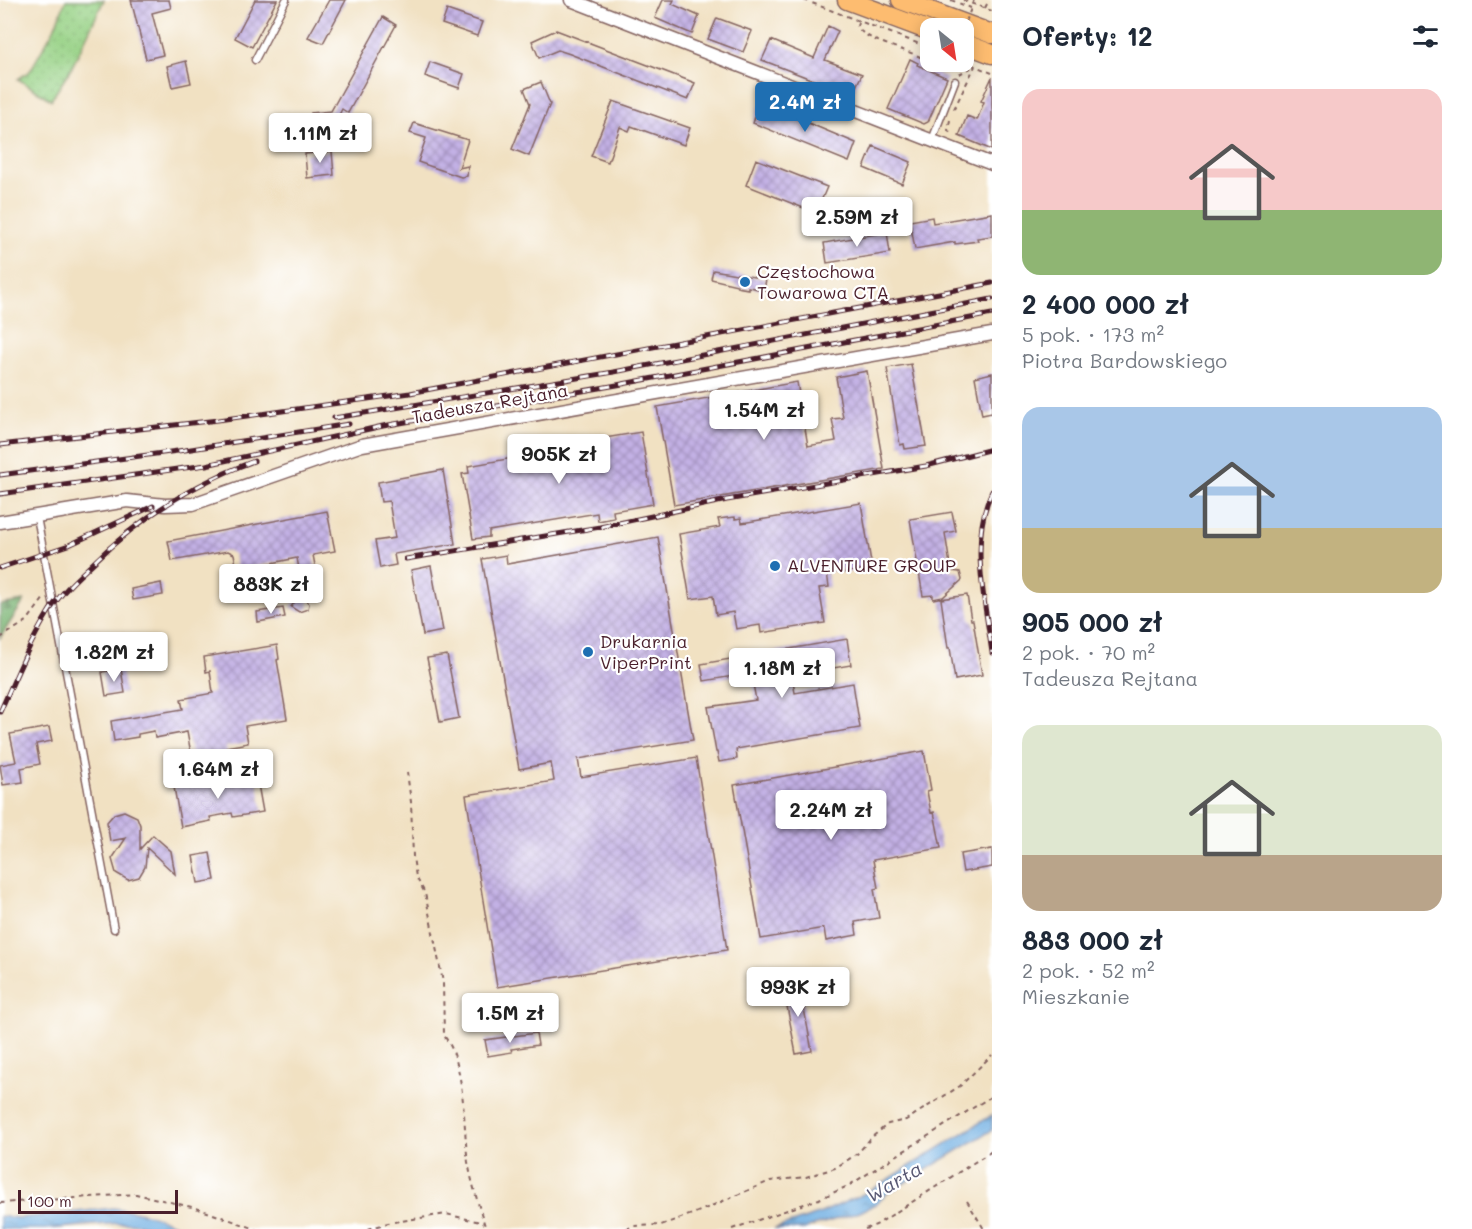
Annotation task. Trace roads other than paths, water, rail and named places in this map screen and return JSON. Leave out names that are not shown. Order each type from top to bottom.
[{"type":"main road","points":[[847,0],[920,27]]},
{"type":"main road","points":[[901,0],[989,30]]},
{"type":"main road","points":[[974,47],[992,54]]},
{"type":"street","points":[[571,0],[992,164]]},
{"type":"street","name":"Tadeusza Rejtana","points":[[0,522],[127,501],[165,505],[193,504],[362,446],[992,334]]},
{"type":"lane","points":[[255,60],[286,0]]},
{"type":"lane","points":[[932,140],[955,81]]},
{"type":"lane","points":[[37,517],[114,929]]},
{"type":"water","name":"Warta","points":[[992,1115],[992,1130],[886,1194],[876,1204],[860,1212],[804,1229],[774,1229],[821,1213],[870,1191]]},
{"type":"water","points":[[113,1208],[150,1215],[186,1229],[156,1229],[140,1224],[120,1223],[45,1229],[0,1229],[0,1216],[19,1218]]},
{"type":"railway","points":[[0,445],[218,420],[410,393],[992,283]]},
{"type":"railway","points":[[334,418],[614,372],[992,299]]},
{"type":"railway","points":[[0,494],[206,465],[383,426],[617,385],[992,314]]},
{"type":"railway","points":[[0,475],[185,450],[349,424]]},
{"type":"railway","points":[[406,559],[600,527],[727,500],[926,466],[992,449]]},
{"type":"railway","points":[[0,712],[43,622],[54,604],[74,581],[127,533],[166,505],[187,492],[254,461]]},
{"type":"railway","points":[[992,491],[985,510],[980,550],[983,592],[992,653]]},
{"type":"railway","points":[[0,568],[69,545],[153,506]]},
{"type":"place","name":"Częstochowa Towarowa CTA","points":[[745,282]]},
{"type":"place","name":"ALVENTURE GROUP","points":[[775,566]]},
{"type":"place","name":"Drukarnia ViperPrint","points":[[588,652]]}]
